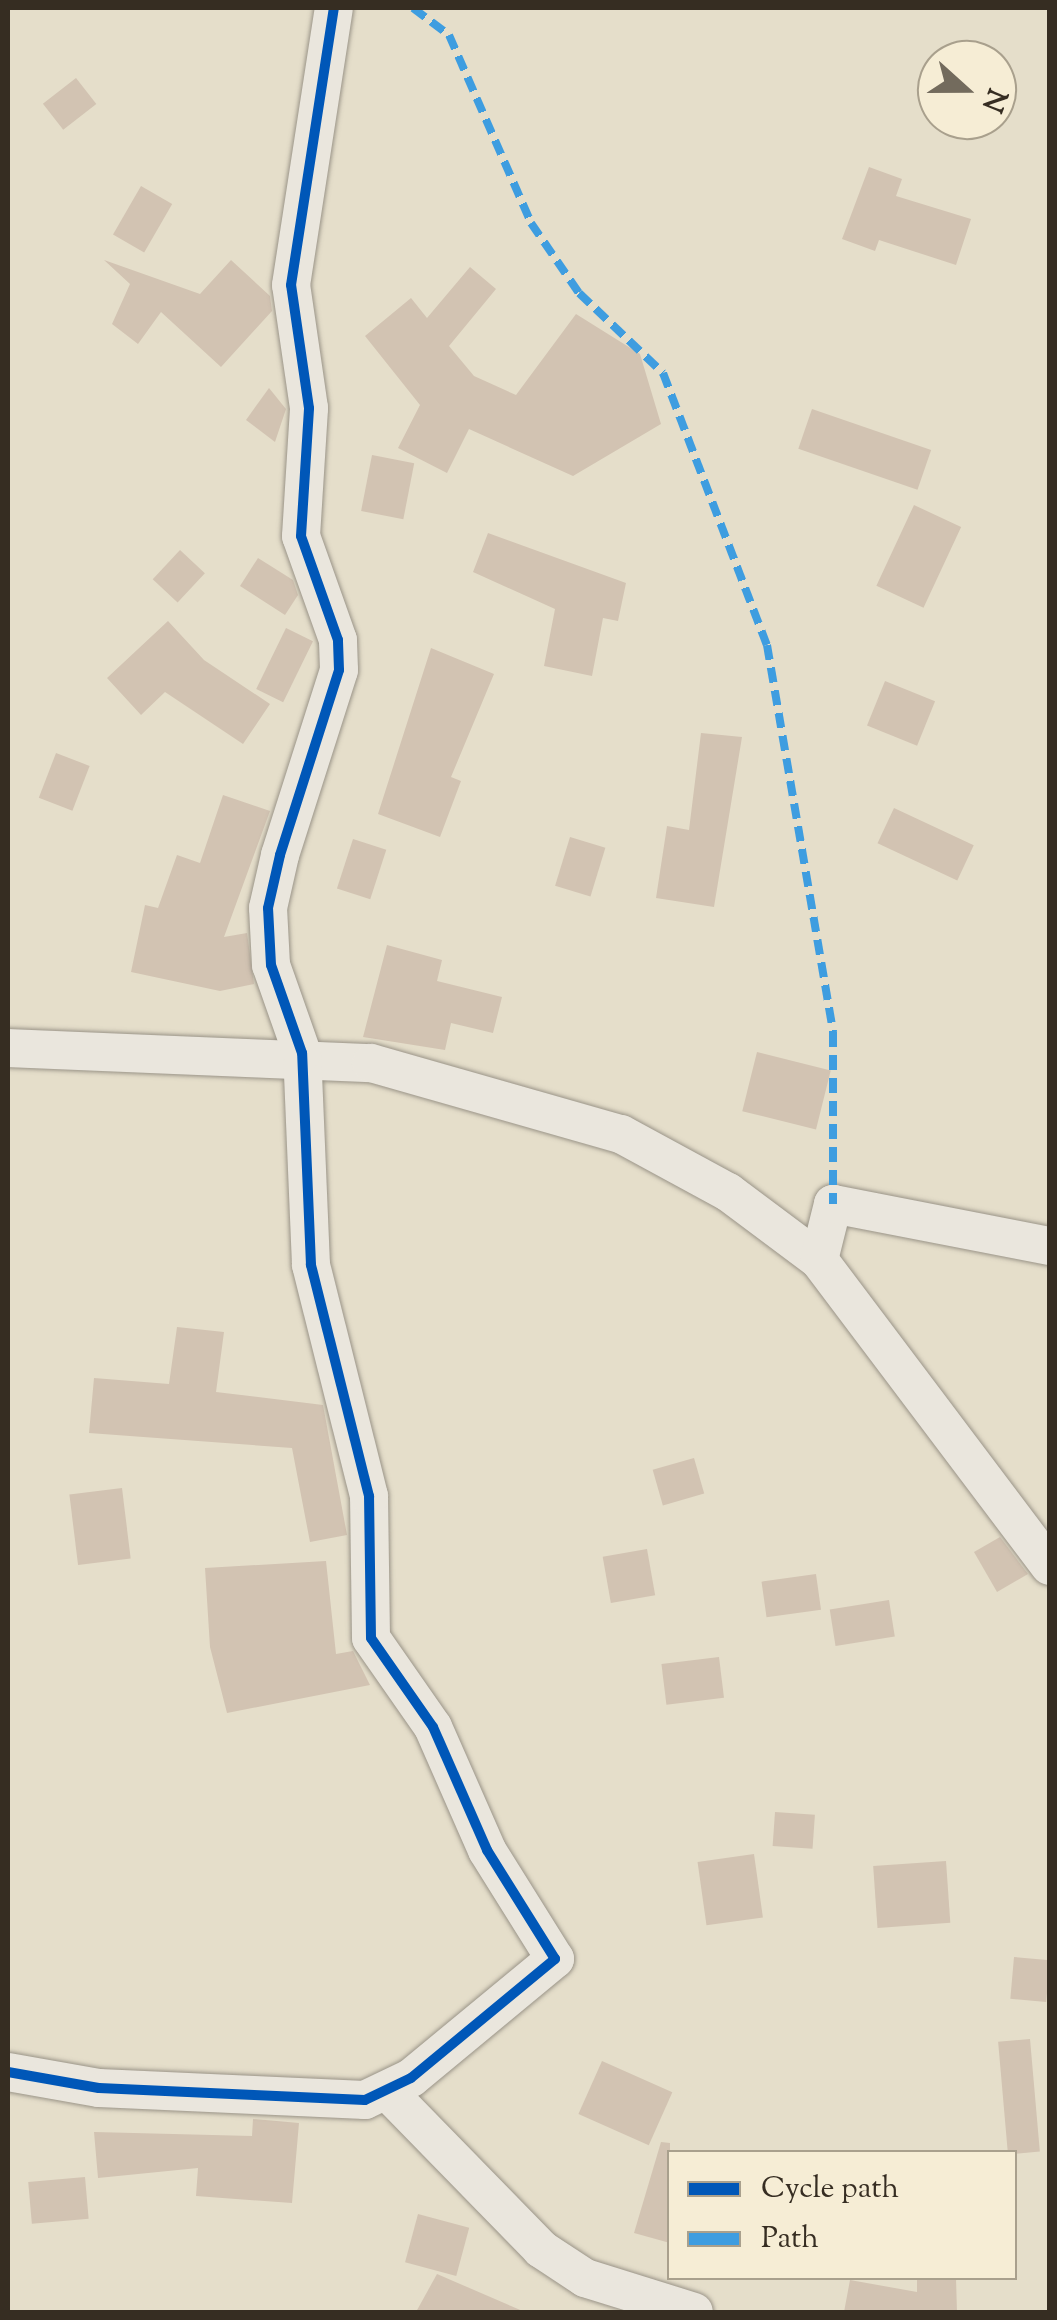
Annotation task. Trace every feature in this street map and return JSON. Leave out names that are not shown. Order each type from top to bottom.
[{"type":"street","points":[[8,2072],[170,2093],[389,2093],[555,1956],[488,1850],[433,1727],[371,1638],[369,1496],[311,1265],[302,1054],[271,965],[268,908],[295,794],[339,670],[338,640],[301,536],[309,408],[291,285],[334,8]]},
{"type":"street","points":[[8,1048],[302,1054],[435,1078],[621,1134],[728,1192],[819,1260],[1050,1566]]},
{"type":"street","points":[[819,1260],[834,1204],[1050,1246]]},
{"type":"street","points":[[389,2093],[541,2250],[585,2278],[694,2312]]},
{"type":"building","points":[[76,78],[96,104],[63,130],[43,104]]},
{"type":"building","points":[[869,167],[902,179],[896,196],[971,219],[956,265],[879,240],[875,251],[842,239]]},
{"type":"building","points":[[141,186],[172,204],[144,252],[113,234]]},
{"type":"building","points":[[104,260],[200,294],[231,260],[270,296],[272,311],[221,367],[161,312],[138,344],[112,324],[130,284]]},
{"type":"building","points":[[470,267],[496,289],[449,346],[474,376],[516,395],[576,314],[640,354],[661,424],[573,476],[469,429],[447,473],[398,448],[420,405],[365,336],[411,298],[427,318]]},
{"type":"building","points":[[269,388],[286,409],[275,442],[246,420]]},
{"type":"building","points":[[812,409],[931,450],[917,490],[798,449]]},
{"type":"building","points":[[372,455],[414,463],[403,519],[361,511]]},
{"type":"building","points":[[914,505],[961,527],[924,608],[876,586]]},
{"type":"building","points":[[488,533],[626,583],[618,621],[603,618],[592,676],[544,666],[555,609],[473,572]]},
{"type":"building","points":[[180,550],[205,573],[178,602],[153,579]]},
{"type":"building","points":[[258,558],[293,580],[298,595],[285,615],[240,586]]},
{"type":"building","points":[[168,621],[204,660],[270,704],[243,744],[165,692],[141,715],[107,678]]},
{"type":"building","points":[[286,628],[313,641],[283,702],[256,689]]},
{"type":"building","points":[[431,648],[494,674],[451,777],[461,781],[440,837],[378,814]]},
{"type":"building","points":[[885,681],[935,701],[917,746],[867,726]]},
{"type":"building","points":[[701,733],[742,737],[714,907],[656,898],[667,826],[689,830]]},
{"type":"building","points":[[56,753],[90,766],[72,811],[39,798]]},
{"type":"building","points":[[223,795],[270,811],[224,937],[247,933],[254,984],[220,991],[131,972],[145,905],[158,908],[177,855],[200,863]]},
{"type":"building","points":[[894,808],[974,845],[957,881],[878,843]]},
{"type":"building","points":[[570,837],[605,848],[590,897],[555,886]]},
{"type":"building","points":[[353,839],[386,850],[370,899],[337,888]]},
{"type":"building","points":[[387,945],[442,960],[437,981],[502,997],[493,1033],[451,1023],[445,1050],[363,1037]]},
{"type":"building","points":[[757,1052],[831,1070],[816,1130],[742,1111]]},
{"type":"building","points":[[177,1327],[224,1332],[216,1392],[323,1405],[347,1535],[310,1542],[292,1448],[89,1433],[94,1378],[169,1384]]},
{"type":"building","points":[[694,1458],[704,1494],[663,1505],[653,1470]]},
{"type":"building","points":[[122,1488],[131,1558],[78,1565],[69,1494]]},
{"type":"building","points":[[1000,1537],[1028,1574],[997,1592],[974,1552]]},
{"type":"building","points":[[647,1549],[655,1595],[611,1603],[603,1557]]},
{"type":"building","points":[[326,1561],[336,1654],[353,1651],[370,1685],[227,1713],[210,1647],[205,1568]]},
{"type":"building","points":[[816,1574],[821,1610],[767,1617],[762,1582]]},
{"type":"building","points":[[889,1600],[895,1637],[836,1646],[830,1609]]},
{"type":"building","points":[[719,1657],[724,1698],[666,1705],[661,1664]]},
{"type":"building","points":[[775,1812],[815,1815],[813,1849],[773,1846]]},
{"type":"building","points":[[754,1854],[763,1917],[706,1925],[698,1862]]},
{"type":"building","points":[[946,1861],[950,1923],[878,1928],[873,1866]]},
{"type":"building","points":[[1014,1957],[1050,1960],[1046,2002],[1010,1999]]},
{"type":"building","points":[[1030,2039],[1040,2152],[1017,2154],[1017,2150],[1008,2150],[998,2042]]},
{"type":"building","points":[[602,2061],[672,2092],[649,2145],[578,2114]]},
{"type":"building","points":[[253,2119],[299,2123],[292,2203],[196,2196],[198,2168],[98,2178],[94,2132],[252,2136]]},
{"type":"building","points":[[661,2142],[670,2143],[667,2242],[634,2233]]},
{"type":"building","points":[[85,2177],[89,2219],[32,2224],[28,2182]]},
{"type":"building","points":[[418,2214],[469,2228],[456,2276],[405,2262]]},
{"type":"building","points":[[437,2274],[525,2312],[416,2312]]},
{"type":"building","points":[[850,2280],[917,2292],[917,2280],[956,2280],[957,2312],[844,2312]]},
{"type":"marked path","points":[[413,8],[449,35],[531,223],[579,293],[663,373],[767,645],[833,1032],[833,1204]]},
{"type":"cycle path","points":[[8,2072],[99,2088],[365,2100],[411,2078],[555,1959],[487,1850],[433,1727],[371,1638],[369,1496],[311,1265],[302,1053],[271,965],[268,908],[280,855],[339,670],[338,640],[301,536],[309,408],[291,285],[334,8]]}]
